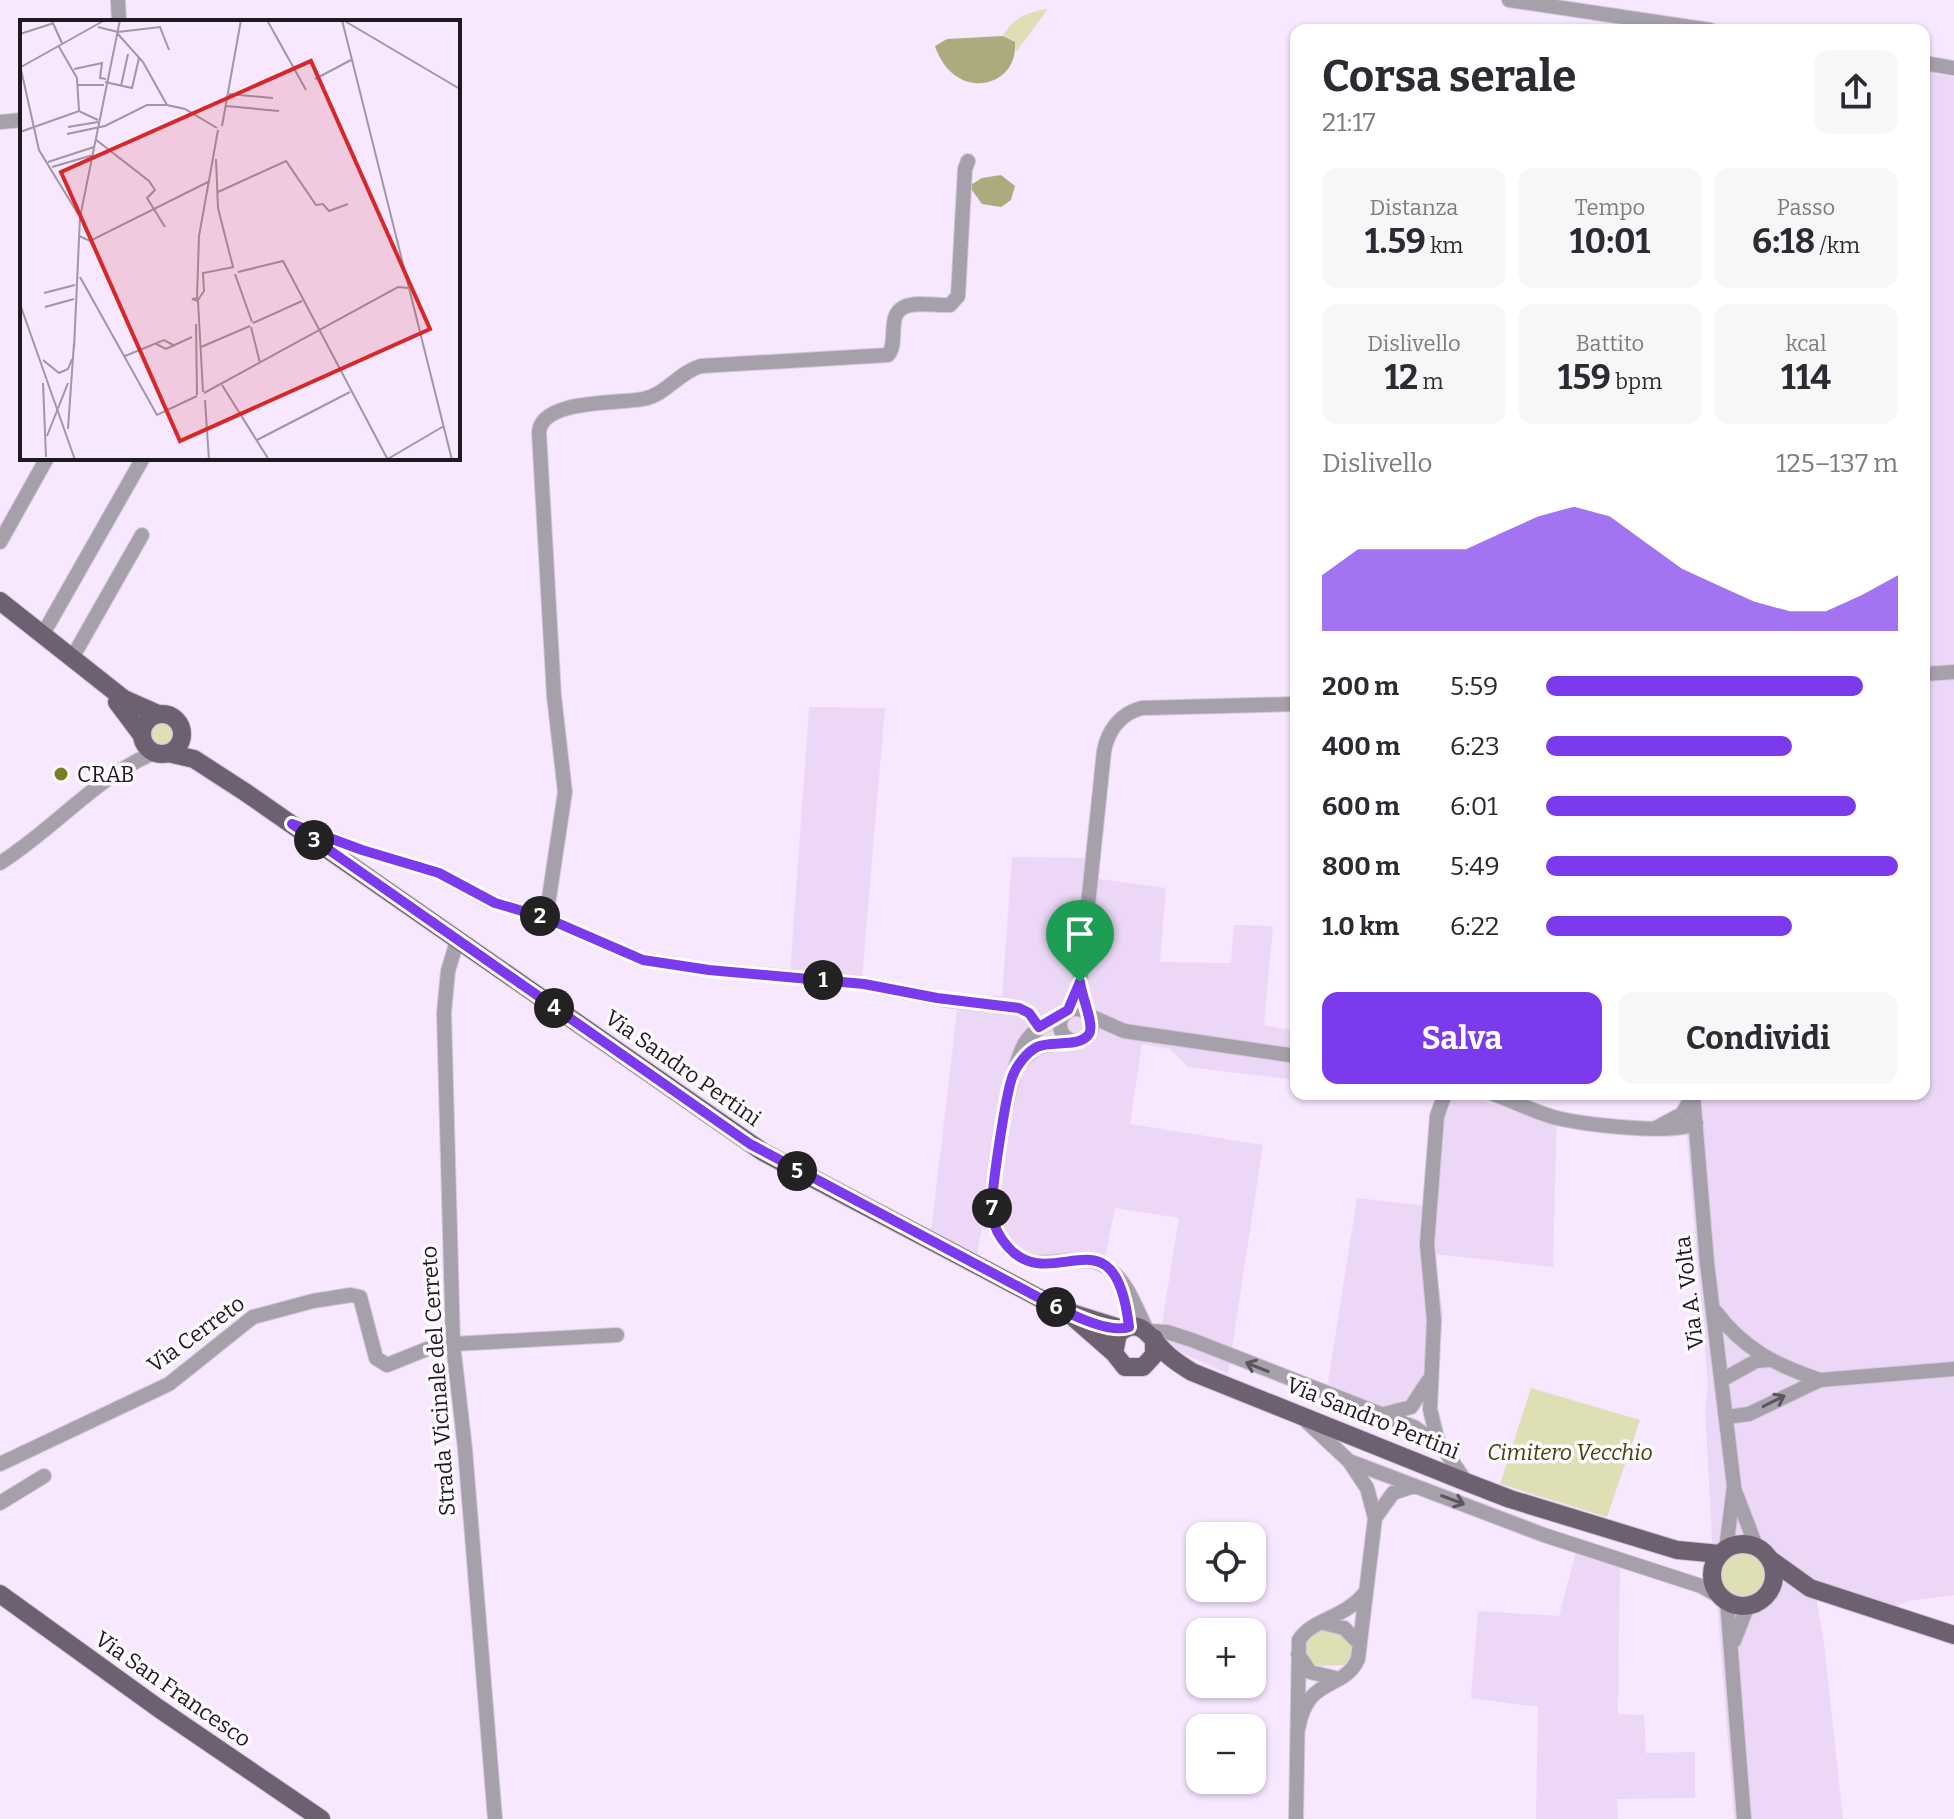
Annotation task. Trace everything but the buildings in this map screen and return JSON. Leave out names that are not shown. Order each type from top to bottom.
[{"type":"main road","name":"Via Sandro Pertini","points":[[0,601],[124,699],[174,718],[182,735],[206,767]]},
{"type":"main road","points":[[0,613],[121,706],[151,745]]},
{"type":"main road","points":[[151,745],[146,721],[158,714]]},
{"type":"main road","points":[[151,745],[178,746],[182,735]]},
{"type":"main road","name":"Via Sandro Pertini","points":[[151,745],[206,767],[292,824],[763,1152],[1069,1313],[1140,1331],[1192,1372],[1466,1482],[1677,1550],[1723,1551]]},
{"type":"main road","points":[[1069,1313],[1114,1353],[1125,1367],[1192,1372]]},
{"type":"main road","points":[[1114,1353],[1114,1340],[1140,1331],[1154,1355],[1143,1367]]},
{"type":"main road","points":[[1810,1588],[1768,1594],[1748,1605],[1721,1593],[1714,1564],[1723,1551],[1741,1543],[1756,1546],[1810,1588],[1954,1635]]},
{"type":"main road","name":"Via Sandro Pertini","points":[[1677,1550],[1721,1593]]},
{"type":"main road","points":[[1768,1594],[1774,1577],[1771,1560]]},
{"type":"main road","name":"Via San Francesco","points":[[0,1594],[158,1708],[321,1819]]},
{"type":"street","points":[[118,0],[119,20]]},
{"type":"street","points":[[1509,0],[1669,24]]},
{"type":"street","points":[[1560,7],[1590,16],[1597,24]]},
{"type":"street","points":[[1634,24],[1642,20]]},
{"type":"street","points":[[1930,64],[1954,68]]},
{"type":"street","points":[[0,122],[20,120]]},
{"type":"street","points":[[546,918],[565,792],[554,696],[539,432],[542,420],[555,410],[651,397],[686,372],[701,366],[888,355],[894,346],[894,322],[900,310],[909,306],[950,305],[958,296],[965,169],[968,161]]},
{"type":"street","points":[[0,542],[46,460]]},
{"type":"street","points":[[43,634],[142,460]]},
{"type":"street","points":[[72,658],[142,535]]},
{"type":"street","points":[[1930,674],[1954,672]]},
{"type":"street","points":[[1087,1036],[1092,1024],[1080,982],[1104,751],[1116,724],[1130,712],[1142,708],[1290,704]]},
{"type":"street","points":[[0,863],[43,834],[151,745]]},
{"type":"street","points":[[292,824],[362,850],[434,871],[495,903],[546,918],[620,952],[651,962],[864,984],[937,998],[1019,1008],[1029,1013],[1039,1027]]},
{"type":"street","name":"Strada Vicinale del Cerreto","points":[[457,941],[448,971],[444,1013],[453,1344],[464,1437],[495,1819]]},
{"type":"street","points":[[1072,1041],[1060,1030],[1080,982]]},
{"type":"street","points":[[1124,1031],[1087,1014],[1066,1012],[1039,1027],[1022,1049],[1012,1076],[993,1192],[995,1228],[1011,1250],[1026,1260],[1046,1264],[1087,1259],[1108,1267],[1121,1281],[1140,1331],[1167,1332],[1192,1340],[1414,1427],[1439,1444]]},
{"type":"street","points":[[1012,1076],[1026,1056],[1037,1047],[1124,1031],[1290,1055]]},
{"type":"street","points":[[1433,1100],[1437,1116]]},
{"type":"street","points":[[1443,1100],[1437,1116],[1427,1244],[1434,1312],[1430,1413],[1439,1444],[1466,1482]]},
{"type":"street","points":[[1508,1100],[1552,1117],[1656,1128],[1696,1123]]},
{"type":"street","points":[[1673,1125],[1691,1100]]},
{"type":"street","name":"Via A. Volta","points":[[1694,1100],[1734,1486],[1756,1546]]},
{"type":"street","points":[[1673,1125],[1698,1149]]},
{"type":"street","name":"Via Cerreto","points":[[0,1464],[163,1388],[190,1370],[239,1325],[268,1311],[351,1295],[360,1297],[376,1358],[384,1365],[427,1349],[453,1344],[617,1335]]},
{"type":"street","points":[[1714,1310],[1750,1348],[1768,1360],[1820,1380]]},
{"type":"street","points":[[1722,1380],[1756,1361],[1768,1360]]},
{"type":"street","points":[[1380,1415],[1402,1411],[1415,1404],[1431,1369]]},
{"type":"street","points":[[1727,1417],[1749,1414],[1820,1380],[1954,1369]]},
{"type":"street","points":[[1289,1410],[1349,1461],[1367,1488],[1375,1518],[1355,1666],[1348,1674],[1335,1678],[1307,1700],[1298,1729]]},
{"type":"street","points":[[1349,1461],[1544,1535],[1721,1593],[1731,1649],[1744,1819]]},
{"type":"street","points":[[0,1503],[44,1476]]},
{"type":"street","points":[[1375,1518],[1393,1493],[1414,1486]]},
{"type":"street","name":"Via A. Volta","points":[[1723,1551],[1734,1486]]},
{"type":"street","points":[[1296,1819],[1297,1650],[1304,1633],[1347,1612],[1364,1594]]},
{"type":"street","points":[[1731,1649],[1748,1605]]},
{"type":"street","points":[[1321,1623],[1344,1628],[1359,1643]]},
{"type":"street","points":[[1297,1650],[1307,1669],[1335,1678]]},
{"type":"shaded area","points":[[1930,73],[1954,77],[1954,1595],[1909,1601],[1892,1608],[1813,1582],[1823,1635],[1843,1819],[1734,1819],[1712,1539],[1705,1408],[1708,1384],[1684,1100],[1930,1100]]},
{"type":"shaded area","points":[[809,707],[885,708],[862,978],[790,973]]},
{"type":"shaded area","points":[[1012,857],[1100,858],[1099,879],[1166,888],[1160,962],[1231,963],[1234,925],[1273,926],[1264,1025],[1290,1030],[1290,1079],[1188,1067],[1170,1049],[1142,1044],[1130,1124],[1263,1145],[1228,1374],[1176,1350],[1160,1336],[1179,1218],[1115,1208],[1102,1274],[1092,1269],[1031,1270],[1003,1255],[989,1231],[982,1228],[976,1259],[931,1232],[959,995],[1002,996]]},
{"type":"shaded area","points":[[1449,1100],[1479,1100],[1498,1105],[1500,1100],[1529,1100],[1557,1111],[1553,1267],[1434,1254],[1443,1312],[1436,1394],[1417,1408],[1381,1410],[1327,1388],[1357,1198],[1436,1207],[1444,1116]]},
{"type":"shaded area","points":[[1576,1552],[1620,1567],[1618,1714],[1644,1715],[1646,1753],[1695,1752],[1695,1798],[1617,1799],[1618,1819],[1536,1819],[1538,1707],[1471,1698],[1478,1611],[1559,1616]]},
{"type":"green space","points":[[1048,9],[1016,52],[1015,42],[1003,36],[1007,30],[1022,16]]},
{"type":"green space","points":[[1003,36],[1015,42],[1013,58],[1007,70],[996,79],[984,83],[970,82],[956,76],[944,64],[935,46],[947,39]]},
{"type":"green space","points":[[1001,175],[1015,186],[1011,200],[1001,207],[982,204],[969,186],[982,178]]},
{"type":"green space","points":[[162,719],[173,723],[177,734],[173,745],[162,749],[151,745],[147,734],[151,723]]},
{"type":"green space","name":"Cimitero Vecchio","points":[[1531,1388],[1640,1420],[1607,1517],[1500,1484]]},
{"type":"green space","points":[[1743,1553],[1758,1560],[1765,1575],[1758,1590],[1743,1597],[1728,1590],[1721,1575],[1728,1560]]},
{"type":"green space","points":[[1319,1627],[1340,1630],[1353,1642],[1353,1654],[1344,1665],[1313,1666],[1301,1644]]},
{"type":"place","name":"CRAB","points":[[61,774]]},
{"type":"route","points":[[292,824],[362,850],[439,873],[495,903],[562,924],[643,960],[709,970],[864,984],[937,998],[1019,1008],[1029,1013],[1039,1027],[1068,1010],[1080,982],[1086,1013],[1092,1024],[1089,1034],[1080,1041],[1037,1047],[1026,1056],[1012,1076],[993,1192],[993,1217],[995,1228],[1007,1245],[1026,1260],[1046,1264],[1081,1258],[1108,1267],[1121,1281],[1124,1292],[1129,1327],[1123,1329],[1062,1310],[763,1152],[292,824]]}]
